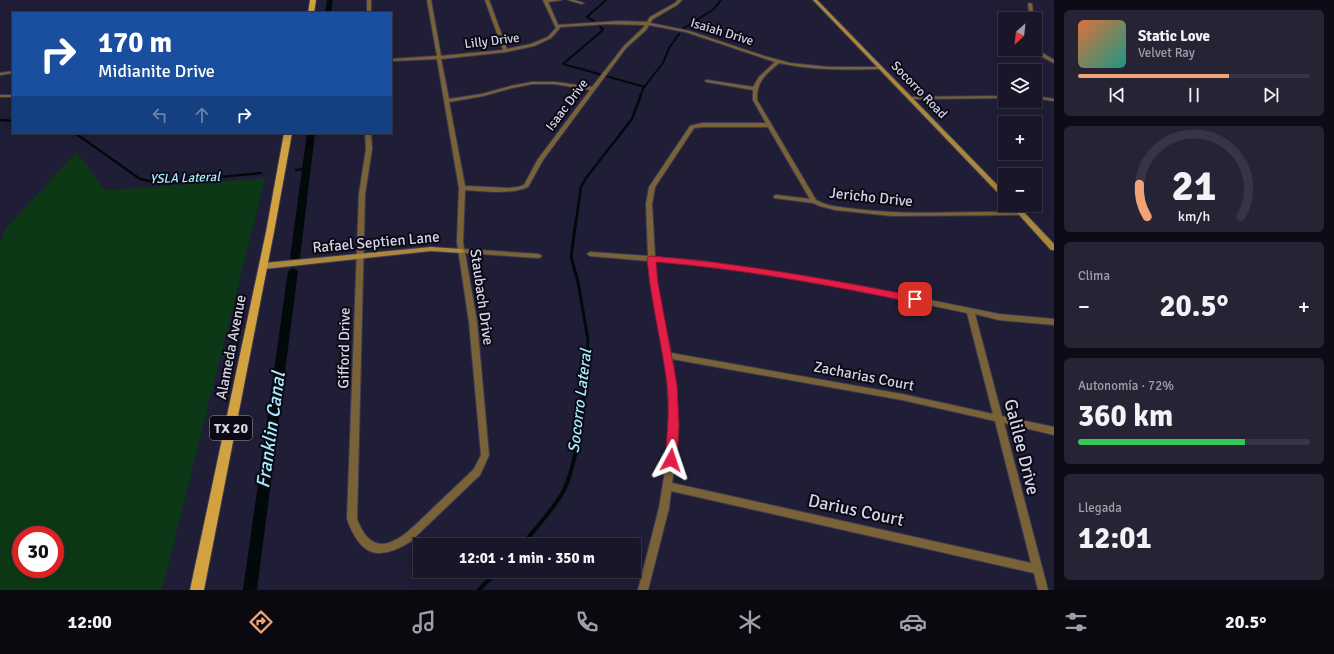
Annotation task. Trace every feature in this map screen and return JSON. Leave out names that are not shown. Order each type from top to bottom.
[{"type":"main road","points":[[311,12],[313,0]]},
{"type":"main road","name":"Socorro Road","points":[[815,0],[998,190]]},
{"type":"main road","name":"Alameda Avenue","points":[[197,590],[264,266],[288,134]]},
{"type":"main road","points":[[1022,214],[1054,248]]},
{"type":"main road","name":"Rafael Septien Lane","points":[[264,266],[431,249],[461,251]]},
{"type":"street","points":[[369,0],[369,12]]},
{"type":"street","name":"Staubach Drive","points":[[381,550],[398,546],[408,539],[477,472],[485,455],[473,322],[461,251],[462,188],[448,101],[429,0]]},
{"type":"street","points":[[487,0],[506,51]]},
{"type":"street","points":[[557,26],[545,0],[560,0]]},
{"type":"street","points":[[570,0],[582,3]]},
{"type":"street","points":[[672,0],[680,0]]},
{"type":"street","name":"Isaac Drive","points":[[462,188],[509,190],[519,189],[526,186],[540,160],[625,47],[645,29],[654,16],[676,4],[680,0]]},
{"type":"street","points":[[1030,4],[1031,12]]},
{"type":"street","name":"Isaiah Drive","points":[[557,26],[621,22],[648,24],[679,30],[778,61],[828,68],[880,68]]},
{"type":"street","name":"Lilly Drive","points":[[392,60],[506,51],[534,46],[547,40],[557,31],[557,26]]},
{"type":"street","points":[[1042,55],[1054,62]]},
{"type":"street","points":[[707,81],[754,89],[758,80],[778,61]]},
{"type":"street","points":[[0,74],[12,72]]},
{"type":"street","points":[[448,101],[483,96],[511,87],[532,83],[554,83],[593,89]]},
{"type":"street","name":"Jericho Drive","points":[[754,89],[758,106],[814,201],[828,207],[883,215],[1022,214]]},
{"type":"street","points":[[0,96],[12,96]]},
{"type":"street","points":[[910,98],[998,97]]},
{"type":"street","points":[[1042,98],[1054,100]]},
{"type":"street","points":[[643,590],[664,508],[668,486],[674,425],[672,385],[653,283],[649,204],[650,191],[690,129],[702,125],[769,124]]},
{"type":"street","name":"Gifford Drive","points":[[368,134],[369,149],[362,194],[352,519],[356,533],[366,545],[381,550]]},
{"type":"street","points":[[776,197],[814,201]]},
{"type":"street","name":"Rafael Septien Lane","points":[[461,251],[539,256]]},
{"type":"street","points":[[590,254],[703,263],[880,292],[1016,320],[1054,322]]},
{"type":"street","name":"Galilee Drive","points":[[970,311],[1043,590]]},
{"type":"street","name":"Zacharias Court","points":[[667,355],[902,397],[1054,431]]},
{"type":"street","name":"Darius Court","points":[[668,486],[1037,569]]},
{"type":"green space","points":[[77,152],[104,190],[265,178],[162,590],[0,590],[0,243],[6,228]]},
{"type":"waterway","name":"Franklin Canal","points":[[328,12],[330,0]]},
{"type":"waterway","points":[[595,22],[587,17],[606,0]]},
{"type":"waterway","name":"Socorro Lateral","points":[[684,28],[714,9],[721,0]]},
{"type":"waterway","points":[[598,24],[603,30],[563,64],[644,87]]},
{"type":"waterway","name":"Socorro Lateral","points":[[644,87],[663,63],[669,48],[679,34]]},
{"type":"waterway","name":"Socorro Lateral","points":[[640,96],[644,87]]},
{"type":"waterway","name":"Socorro Lateral","points":[[576,221],[581,187],[586,178],[632,119],[641,95]]},
{"type":"waterway","name":"YSLA Lateral","points":[[0,120],[12,121]]},
{"type":"waterway","name":"YSLA Lateral","points":[[76,134],[140,179],[158,183],[261,173]]},
{"type":"waterway","name":"Franklin Canal","points":[[295,258],[311,134]]},
{"type":"waterway","name":"YSLA Lateral","points":[[296,170],[306,169]]},
{"type":"waterway","name":"Socorro Lateral","points":[[576,220],[571,257],[578,282],[588,340],[585,382]]},
{"type":"waterway","name":"Franklin Canal","points":[[250,590],[293,271]]},
{"type":"waterway","name":"Socorro Lateral","points":[[528,538],[560,497],[566,486],[578,441],[585,381]]},
{"type":"waterway","name":"Socorro Lateral","points":[[479,590],[490,578]]},
{"type":"route","points":[[671,460],[674,425],[672,385],[653,283],[651,258],[703,263],[853,287],[915,299]]}]
